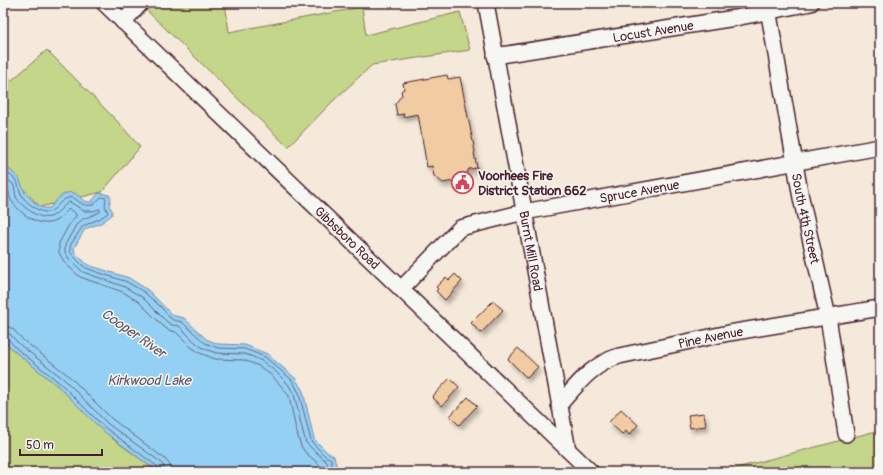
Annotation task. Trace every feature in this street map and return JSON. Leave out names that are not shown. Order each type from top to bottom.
[{"type":"street","name":"Gibbsboro Road","points":[[104,3],[591,472]]},
{"type":"street","points":[[123,22],[142,3]]},
{"type":"street","name":"Burnt Mill Road","points":[[486,3],[568,450]]},
{"type":"street","name":"Locust Avenue","points":[[495,56],[735,18],[767,7],[811,3]]},
{"type":"street","name":"South 4th Street","points":[[767,7],[801,198],[828,317],[846,434]]},
{"type":"street","name":"Spruce Avenue","points":[[401,289],[460,228],[524,212],[880,147]]},
{"type":"street","name":"Pine Avenue","points":[[559,405],[586,374],[605,360],[729,334],[880,308]]},
{"type":"green space","points":[[225,3],[229,32],[362,7],[366,35],[460,12],[470,50],[372,65],[332,102],[288,147],[140,4]]},
{"type":"green space","points":[[47,50],[118,122],[140,147],[102,192],[40,207],[3,167],[3,71],[12,80]]},
{"type":"green space","points":[[3,339],[13,350],[59,387],[113,439],[158,472],[3,472]]},
{"type":"green space","points":[[880,430],[880,472],[725,472],[725,471]]},
{"type":"water","name":"Kirkwood Lake","points":[[3,164],[19,178],[25,193],[36,204],[43,208],[50,208],[57,199],[70,192],[87,202],[91,202],[99,193],[109,195],[111,198],[109,206],[112,210],[112,215],[101,223],[85,229],[74,248],[75,253],[88,265],[129,278],[149,291],[171,314],[184,318],[206,339],[218,344],[245,345],[267,354],[295,378],[303,391],[314,439],[328,453],[334,456],[337,468],[343,472],[158,472],[102,430],[59,387],[13,350],[3,339]]},
{"type":"building","points":[[447,75],[448,79],[460,77],[477,168],[469,169],[463,179],[443,183],[434,176],[432,166],[427,167],[418,114],[403,117],[404,114],[397,115],[395,104],[402,95],[401,91],[404,89],[403,83]]},
{"type":"building","points":[[455,274],[462,281],[445,300],[436,291],[438,289],[436,287],[446,277],[449,280]]},
{"type":"building","points":[[493,301],[503,310],[481,333],[471,323]]},
{"type":"building","points":[[518,348],[538,367],[527,378],[508,359]]},
{"type":"building","points":[[450,378],[459,387],[442,406],[432,397]]},
{"type":"building","points":[[468,397],[477,406],[459,425],[450,416]]},
{"type":"building","points":[[621,409],[638,425],[629,435],[626,431],[622,434],[609,422]]},
{"type":"building","points":[[704,413],[706,426],[690,428],[688,415]]},
{"type":"place","name":"Voorhees Fire District Station 662","points":[[462,182]]},
{"type":"water label","name":"Cooper River","points":[[134,333]]}]
